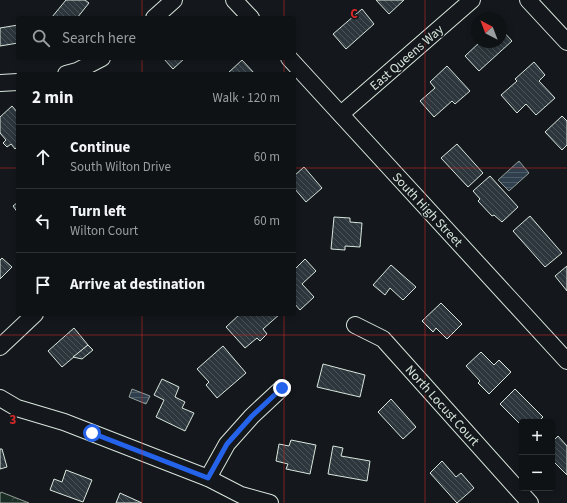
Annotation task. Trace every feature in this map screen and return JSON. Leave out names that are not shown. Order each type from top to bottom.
[{"type":"street","points":[[156,16],[174,0]]},
{"type":"street","points":[[234,0],[249,16]]},
{"type":"street","name":"East Queens Way","points":[[341,114],[472,0]]},
{"type":"street","points":[[528,0],[567,42]]},
{"type":"street","points":[[73,72],[98,60]]},
{"type":"street","name":"South High Street","points":[[290,60],[567,361]]},
{"type":"street","points":[[0,83],[16,82]]},
{"type":"street","points":[[0,347],[33,316]]},
{"type":"street","name":"North Locust Court","points":[[355,325],[383,339],[525,500]]},
{"type":"street","points":[[208,478],[227,444],[252,416],[282,388]]},
{"type":"street","points":[[0,398],[17,408],[64,422],[208,478],[241,495],[270,503]]},
{"type":"green space","points":[[1,492],[29,503],[0,503]]},
{"type":"water","points":[[519,161],[529,173],[509,191],[498,180]]},
{"type":"water","points":[[132,389],[150,396],[146,404],[129,397]]},
{"type":"building","points":[[66,0],[85,0],[89,3],[79,16],[53,16]]},
{"type":"building","points":[[376,0],[404,0],[389,14]]},
{"type":"building","points":[[362,9],[374,24],[346,49],[333,34]]},
{"type":"building","points":[[16,25],[16,43],[0,46],[0,28]]},
{"type":"building","points":[[507,36],[512,41],[507,46]]},
{"type":"building","points":[[474,48],[504,48],[479,71],[465,56]]},
{"type":"building","points":[[165,60],[183,60],[173,69]]},
{"type":"building","points":[[242,60],[253,72],[229,72]]},
{"type":"building","points":[[534,62],[545,75],[539,81],[555,98],[536,115],[526,104],[517,113],[501,95],[517,81],[515,79]]},
{"type":"building","points":[[447,66],[470,91],[455,104],[452,101],[434,117],[420,101],[435,88],[430,82]]},
{"type":"building","points":[[12,106],[16,111],[15,149],[11,144],[7,147],[3,143],[6,140],[0,133],[0,117]]},
{"type":"building","points":[[562,116],[567,121],[567,145],[562,150],[545,132]]},
{"type":"building","points":[[457,144],[483,173],[468,187],[441,158]]},
{"type":"building","points":[[304,167],[322,188],[306,202],[296,190],[296,174]]},
{"type":"building","points":[[490,176],[518,207],[502,222],[494,215],[492,216],[478,201],[480,199],[473,191]]},
{"type":"building","points":[[530,216],[562,253],[545,267],[513,231]]},
{"type":"building","points":[[334,217],[350,218],[350,222],[362,223],[360,247],[345,246],[345,250],[331,249]]},
{"type":"building","points":[[2,258],[12,267],[0,279],[0,260]]},
{"type":"building","points":[[305,259],[316,271],[302,284],[314,297],[300,310],[296,305],[296,268]]},
{"type":"building","points":[[391,265],[416,287],[403,300],[390,288],[385,295],[373,285]]},
{"type":"building","points":[[567,266],[567,291],[555,276]]},
{"type":"building","points":[[441,303],[462,324],[447,339],[436,328],[433,332],[422,321]]},
{"type":"building","points":[[238,316],[278,316],[263,329],[267,334],[260,341],[257,338],[245,348],[226,327]]},
{"type":"building","points":[[74,328],[88,345],[62,367],[48,351]]},
{"type":"building","points":[[88,345],[93,350],[82,359],[73,357]]},
{"type":"building","points":[[223,346],[246,373],[217,398],[206,385],[209,382],[197,369]]},
{"type":"building","points":[[481,352],[494,365],[499,360],[511,372],[489,394],[478,383],[480,381],[466,366]]},
{"type":"building","points":[[323,364],[365,375],[360,397],[317,387]]},
{"type":"building","points":[[162,379],[179,387],[175,397],[185,402],[182,408],[194,413],[185,431],[156,417],[164,400],[154,395]]},
{"type":"building","points":[[515,389],[543,417],[541,419],[519,419],[519,423],[500,404]]},
{"type":"building","points":[[391,399],[416,427],[403,439],[378,412]]},
{"type":"building","points":[[558,436],[567,446],[567,475],[555,463],[555,439]]},
{"type":"building","points":[[291,440],[316,445],[310,474],[286,469],[288,464],[276,461],[279,444],[289,446]]},
{"type":"building","points":[[333,446],[343,448],[341,456],[370,461],[367,481],[328,474]]},
{"type":"building","points":[[0,449],[2,449],[7,467],[0,469]]},
{"type":"building","points":[[442,461],[456,477],[461,473],[474,488],[457,503],[430,473]]},
{"type":"building","points":[[66,470],[92,480],[83,502],[50,490],[54,479],[62,482]]},
{"type":"building","points":[[120,493],[142,503],[116,503]]},
{"type":"route","points":[[92,433],[208,478],[227,444],[252,416],[282,388]]}]
